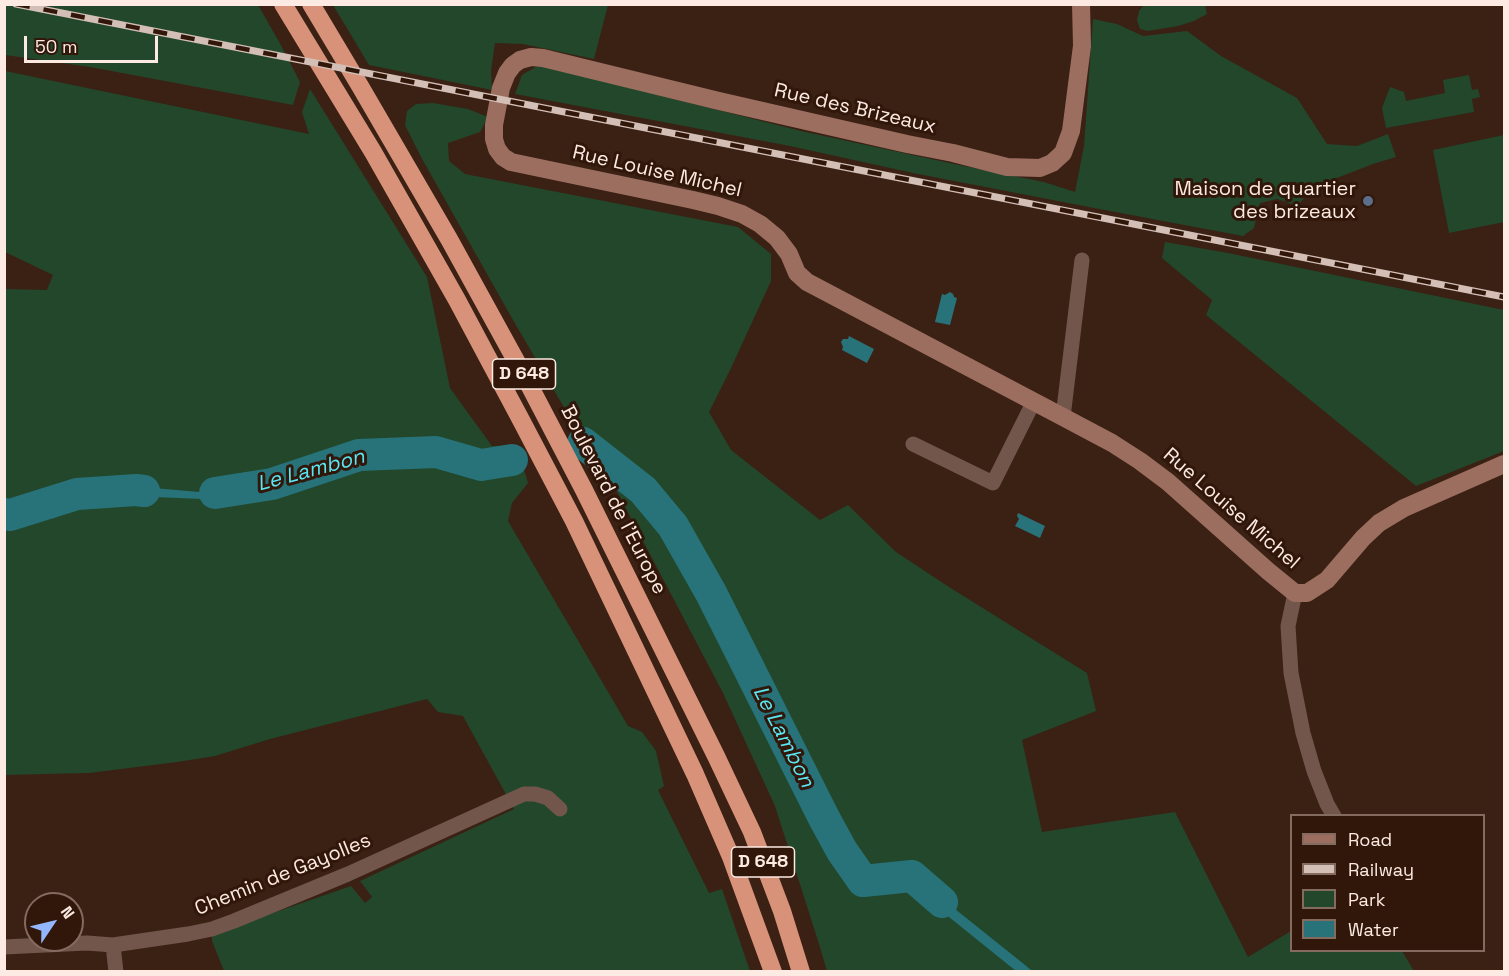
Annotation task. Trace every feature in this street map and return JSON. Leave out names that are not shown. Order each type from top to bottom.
[{"type":"highway","name":"D 648","points":[[283,4],[401,201],[522,420],[574,521],[695,774],[731,857],[773,972]]},
{"type":"highway","name":"Boulevard de l'Europe","points":[[311,4],[449,239],[584,490],[752,832],[782,911],[801,972]]},
{"type":"street","name":"Rue des Brizeaux","points":[[501,88],[513,65],[531,57],[543,58],[719,102],[1007,167],[1040,168],[1052,163],[1064,153],[1071,131],[1082,46],[1081,4]]},
{"type":"street","name":"Rue Louise Michel","points":[[501,88],[494,124],[494,139],[502,157],[511,162],[650,190],[742,214],[760,224],[777,238],[789,254],[797,273],[807,282],[1112,443],[1168,482],[1295,593],[1288,626],[1291,673],[1303,733],[1314,771],[1333,814]]},
{"type":"street","points":[[1063,417],[1082,260]]},
{"type":"street","points":[[913,444],[993,483],[1034,401]]},
{"type":"street","points":[[1295,593],[1307,593],[1327,580],[1379,523],[1404,508],[1504,464]]},
{"type":"street","name":"Chemin de Gayolles","points":[[4,947],[87,943],[113,945],[189,934],[234,921],[348,874],[524,794],[535,794],[548,798],[560,809]]},
{"type":"street","points":[[113,945],[116,972]]},
{"type":"green space","points":[[5,4],[258,5],[300,82],[293,105],[90,67],[5,55]]},
{"type":"green space","points":[[333,5],[608,5],[594,59],[523,44],[495,43],[491,71],[492,90],[369,65]]},
{"type":"green space","points":[[1144,5],[1205,5],[1207,14],[1178,26],[1148,31],[1140,29],[1137,20],[1139,11]]},
{"type":"green space","points":[[1093,19],[1117,24],[1143,36],[1187,31],[1221,56],[1297,98],[1327,144],[1357,146],[1388,134],[1396,157],[1311,188],[1298,206],[1277,199],[1260,203],[1254,228],[1243,236],[515,94],[522,75],[539,65],[801,131],[1044,182],[1075,192],[1084,146]]},
{"type":"green space","points":[[5,71],[309,134],[302,112],[310,89],[427,277],[450,388],[492,446],[517,445],[528,483],[512,503],[508,521],[628,726],[642,732],[656,751],[664,786],[658,790],[709,893],[722,889],[750,971],[224,971],[212,941],[212,934],[351,886],[365,903],[372,897],[360,881],[514,809],[463,716],[438,712],[427,699],[270,739],[215,756],[89,773],[5,775],[5,289],[47,290],[53,275],[5,252]]},
{"type":"green space","points":[[1469,75],[1472,90],[1478,89],[1480,97],[1472,99],[1474,112],[1386,128],[1382,108],[1390,87],[1404,92],[1406,101],[1445,93],[1443,80]]},
{"type":"green space","points":[[433,103],[468,109],[488,117],[480,132],[448,143],[449,161],[465,174],[738,227],[771,254],[771,281],[709,412],[731,450],[820,520],[848,505],[896,552],[1087,673],[1096,711],[1022,740],[1042,832],[1175,812],[1248,957],[1290,932],[1290,952],[1403,952],[1414,971],[827,971],[775,806],[723,693],[593,446],[579,433],[421,157],[405,125],[407,111],[416,104]]},
{"type":"green space","points":[[1504,135],[1504,222],[1449,233],[1433,150]]},
{"type":"green space","points":[[1165,242],[1504,310],[1504,451],[1416,486],[1206,315],[1212,300],[1162,258]]},
{"type":"water","points":[[950,292],[957,298],[950,325],[935,322],[942,294]]},
{"type":"water","points":[[849,336],[874,349],[867,363],[842,350],[841,342]]},
{"type":"water","points":[[410,449],[476,460],[480,467],[418,454],[369,455],[315,473],[202,499],[105,495],[5,518],[5,512],[131,486],[199,492],[293,475],[370,452]]},
{"type":"water","points":[[1018,513],[1045,526],[1040,538],[1015,526],[1019,519]]},
{"type":"water","points":[[910,873],[1032,971],[1016,971],[949,917],[909,878]]},
{"type":"waterway","name":"Le Lambon","points":[[583,443],[643,490],[673,526],[711,593],[824,818],[842,851],[863,881],[912,876],[942,902]]},
{"type":"waterway","name":"Le Lambon","points":[[215,493],[272,484],[359,455],[436,452],[481,465],[512,460]]},
{"type":"waterway","name":"Le Lambon","points":[[4,514],[10,515],[77,494],[144,491]]},
{"type":"railway","points":[[16,4],[1504,297]]},
{"type":"place","name":"Maison de quartier des brizeaux","points":[[1368,201]]}]
